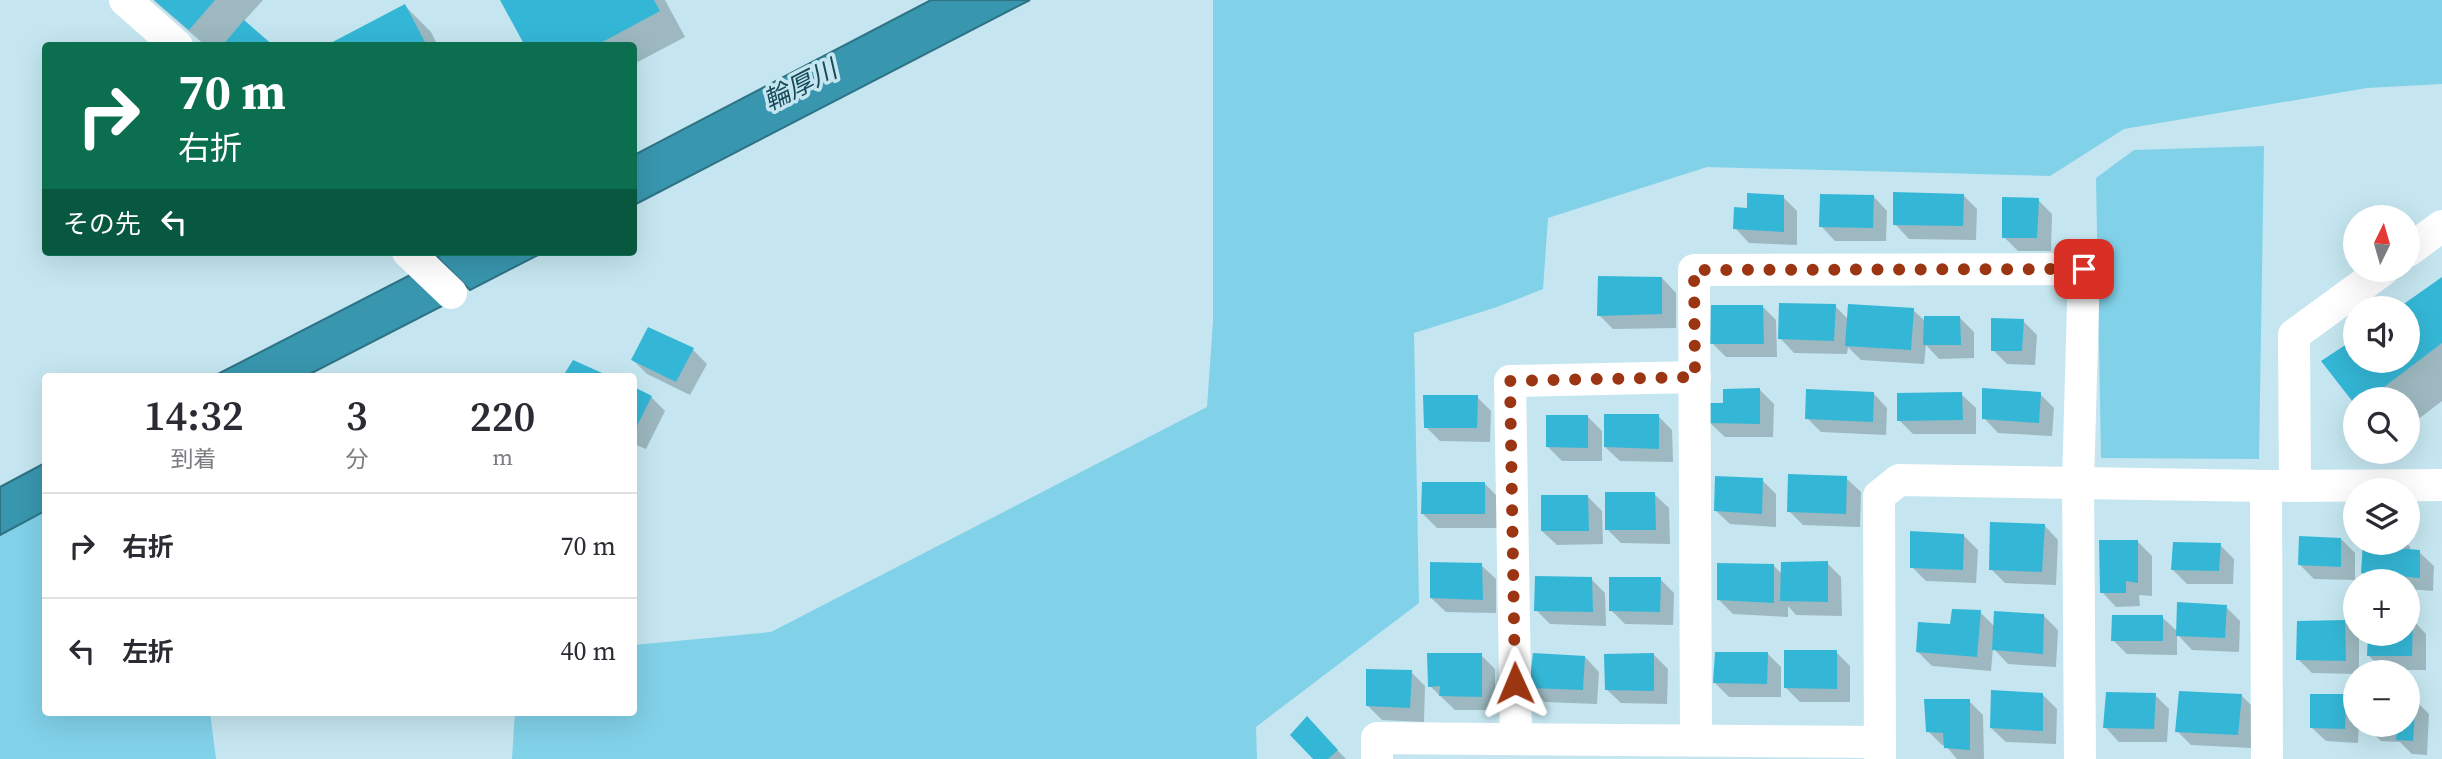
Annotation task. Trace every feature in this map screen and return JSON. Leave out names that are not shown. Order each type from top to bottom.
[{"type":"street","points":[[125,0],[172,42]]},
{"type":"street","points":[[2420,242],[2442,226]]},
{"type":"street","points":[[412,256],[451,293]]},
{"type":"street","points":[[1696,739],[1694,270],[2084,269],[2078,483],[2080,759]]},
{"type":"street","points":[[2267,759],[2281,486],[2294,335],[2367,282]]},
{"type":"street","points":[[1516,737],[1510,381],[1695,377]]},
{"type":"street","points":[[1377,759],[1377,738],[1696,739],[1880,751],[1879,496],[1899,480],[2281,486],[2442,485]]},
{"type":"shaded area","points":[[1213,0],[2442,0],[2442,84],[2367,88],[2124,129],[2050,176],[1707,167],[1548,218],[1543,289],[1497,307],[1414,333],[1419,603],[1256,727],[1257,759],[512,759],[515,716],[637,716],[637,645],[771,632],[1207,407],[1213,321]]},
{"type":"shaded area","points":[[2264,146],[2259,459],[2101,458],[2096,178],[2134,150]]},
{"type":"shaded area","points":[[42,500],[42,716],[211,716],[216,759],[0,759],[0,522]]},
{"type":"water","name":"輪厚川","points":[[931,0],[1030,0],[637,203],[637,153]]},
{"type":"water","points":[[439,256],[536,256],[470,290],[437,257]]},
{"type":"water","points":[[416,272],[448,303],[312,373],[220,373]]},
{"type":"water","points":[[42,465],[42,513],[0,535],[0,487]]},
{"type":"building","points":[[154,0],[215,0],[189,30]]},
{"type":"building","points":[[500,0],[654,0],[660,11],[602,42],[523,42]]},
{"type":"building","points":[[405,4],[425,42],[333,42]]},
{"type":"building","points":[[244,20],[269,42],[225,42]]},
{"type":"building","points":[[1893,192],[1964,194],[1963,226],[1893,225]]},
{"type":"building","points":[[1747,193],[1784,195],[1784,232],[1733,229],[1734,207],[1747,208]]},
{"type":"building","points":[[1820,194],[1874,195],[1873,228],[1819,227]]},
{"type":"building","points":[[2002,197],[2039,198],[2037,238],[2002,238]]},
{"type":"building","points":[[1598,276],[1662,277],[1662,314],[1597,316]]},
{"type":"building","points":[[2442,277],[2442,343],[2420,360],[2420,296],[2415,296]]},
{"type":"building","points":[[1779,303],[1836,304],[1834,341],[1778,339]]},
{"type":"building","points":[[1848,304],[1914,308],[1911,350],[1845,346]]},
{"type":"building","points":[[1711,305],[1763,305],[1764,344],[1710,344]]},
{"type":"building","points":[[1924,316],[1960,316],[1961,345],[1923,345]]},
{"type":"building","points":[[1991,318],[2024,319],[2022,351],[1991,351]]},
{"type":"building","points":[[648,327],[694,348],[676,382],[631,360]]},
{"type":"building","points":[[2343,347],[2343,373],[2402,373],[2384,387],[2343,387],[2343,389],[2321,361]]},
{"type":"building","points":[[573,360],[602,373],[565,373]]},
{"type":"building","points":[[637,388],[652,396],[637,426]]},
{"type":"building","points":[[1760,388],[1760,424],[1709,423],[1710,403],[1723,403],[1723,389]]},
{"type":"building","points":[[1982,388],[2041,392],[2039,423],[1982,419]]},
{"type":"building","points":[[1806,389],[1874,392],[1873,422],[1805,419]]},
{"type":"building","points":[[1962,392],[1963,420],[1897,421],[1897,393]]},
{"type":"building","points":[[1423,395],[1478,395],[1477,428],[1424,428]]},
{"type":"building","points":[[1604,414],[1659,414],[1659,449],[1604,447]]},
{"type":"building","points":[[1546,415],[1588,415],[1588,448],[1546,447]]},
{"type":"building","points":[[1788,474],[1847,476],[1846,514],[1787,512]]},
{"type":"building","points":[[1715,476],[1763,478],[1762,514],[1714,511]]},
{"type":"building","points":[[1422,482],[1485,482],[1485,514],[1421,514]]},
{"type":"building","points":[[1605,492],[1655,492],[1656,530],[1605,530]]},
{"type":"building","points":[[1541,495],[1588,495],[1589,531],[1541,531]]},
{"type":"building","points":[[1990,522],[2045,524],[2042,572],[1989,570]]},
{"type":"building","points":[[1910,531],[1964,534],[1963,570],[1910,568]]},
{"type":"building","points":[[2299,536],[2341,538],[2341,567],[2298,565]]},
{"type":"building","points":[[2099,540],[2138,540],[2138,583],[2126,581],[2126,593],[2100,593]]},
{"type":"building","points":[[2173,542],[2221,543],[2219,571],[2171,570]]},
{"type":"building","points":[[2362,555],[2420,555],[2420,569],[2361,569]]},
{"type":"building","points":[[1828,561],[1828,602],[1780,601],[1781,562]]},
{"type":"building","points":[[1430,562],[1482,563],[1483,600],[1430,598]]},
{"type":"building","points":[[1717,563],[1774,564],[1774,603],[1717,600]]},
{"type":"building","points":[[1535,576],[1592,577],[1593,612],[1534,611]]},
{"type":"building","points":[[1609,577],[1661,577],[1660,612],[1609,611]]},
{"type":"building","points":[[2177,602],[2227,605],[2225,638],[2176,636]]},
{"type":"building","points":[[1952,609],[1981,610],[1977,657],[1916,652],[1918,622],[1950,624]]},
{"type":"building","points":[[1994,611],[2044,614],[2043,654],[1992,650]]},
{"type":"building","points":[[2112,615],[2163,615],[2163,641],[2111,641]]},
{"type":"building","points":[[2343,620],[2346,660],[2296,660],[2297,621]]},
{"type":"building","points":[[2367,646],[2412,646],[2412,656],[2367,656]]},
{"type":"building","points":[[1784,650],[1837,650],[1837,689],[1784,688]]},
{"type":"building","points":[[1715,652],[1768,652],[1767,684],[1713,683]]},
{"type":"building","points":[[1427,653],[1482,653],[1482,697],[1439,696],[1440,686],[1428,687]]},
{"type":"building","points":[[1533,653],[1585,656],[1583,690],[1529,688]]},
{"type":"building","points":[[1654,653],[1654,691],[1605,690],[1604,654]]},
{"type":"building","points":[[1366,669],[1412,670],[1410,708],[1366,706]]},
{"type":"building","points":[[1991,690],[2043,693],[2043,731],[1990,728]]},
{"type":"building","points":[[2179,691],[2242,694],[2238,735],[2175,732]]},
{"type":"building","points":[[2106,692],[2156,693],[2154,729],[2103,728]]},
{"type":"building","points":[[2310,694],[2343,694],[2343,729],[2310,728]]},
{"type":"building","points":[[1924,699],[1970,699],[1970,750],[1944,748],[1943,733],[1926,732]]},
{"type":"building","points":[[1307,716],[1338,750],[1328,759],[1313,759],[1290,735]]},
{"type":"building","points":[[2396,737],[2413,737],[2413,741],[2396,740]]},
{"type":"route","points":[[1515,683],[1510,381],[1695,377],[1694,270],[2084,269]]}]
